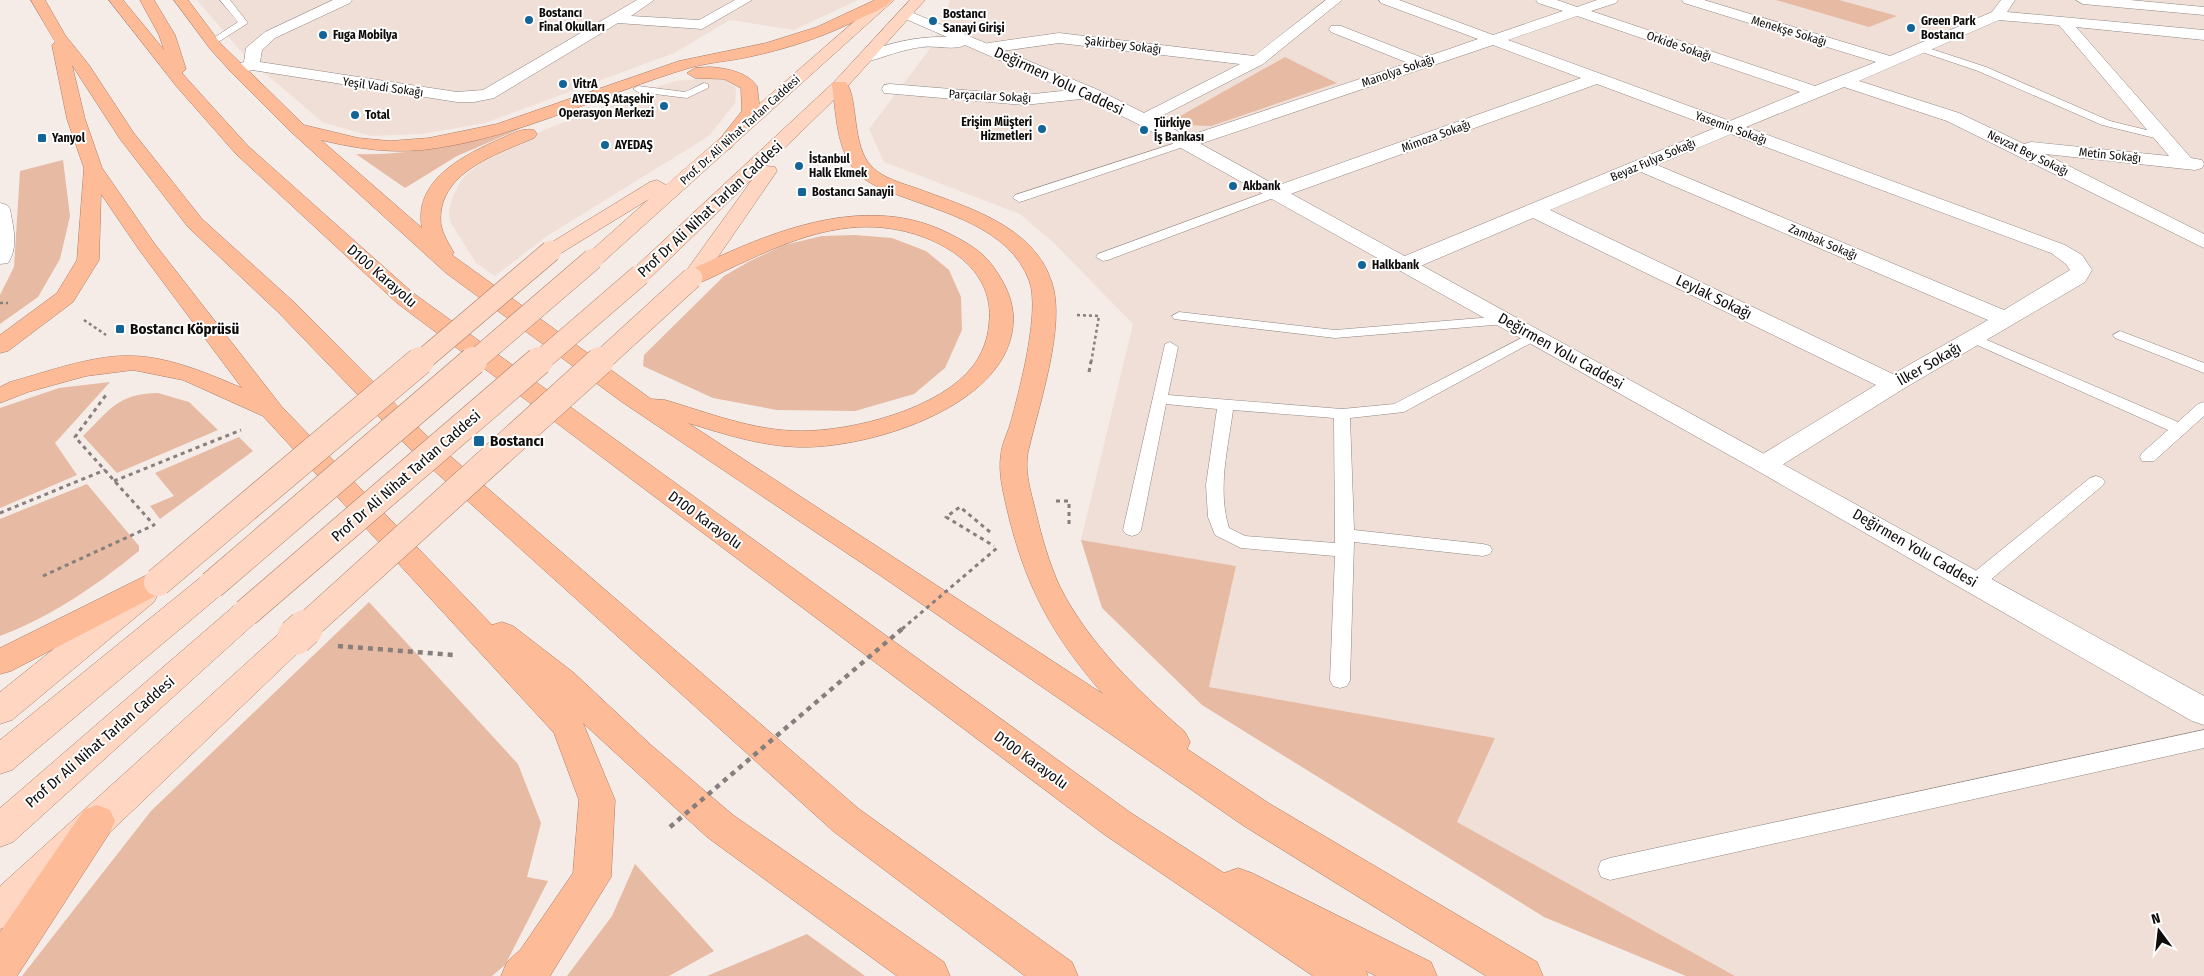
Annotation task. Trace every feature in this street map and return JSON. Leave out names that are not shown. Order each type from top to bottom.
[{"type":"highway","points":[[38,0],[58,36],[83,68],[126,135],[195,223],[287,308],[418,442],[846,820],[1058,976]]},
{"type":"highway","name":"D100 Karayolu","points":[[116,0],[183,84],[242,150],[405,298],[1118,824],[1348,976]]},
{"type":"highway","points":[[147,0],[168,34],[183,84]]},
{"type":"highway","points":[[181,0],[212,43],[244,67],[296,127],[444,257],[454,268],[631,397],[895,571],[1257,815],[1523,976]]},
{"type":"highway","points":[[296,127],[345,142],[390,146],[426,143],[466,136],[533,118],[686,64],[756,50],[789,40],[863,13],[886,0]]},
{"type":"highway","points":[[58,36],[76,119],[93,168],[147,247],[273,412],[568,726],[597,800],[592,877],[535,963],[521,976]]},
{"type":"highway","points":[[444,257],[431,227],[430,216],[432,202],[443,183],[465,164],[548,124],[655,82],[697,73],[726,74],[736,76],[749,86],[751,111],[724,145]]},
{"type":"highway","points":[[840,85],[852,147],[865,171],[894,186],[964,214],[1005,234],[1028,255],[1042,283],[1044,306],[1041,334],[1024,420],[1014,456],[1017,491],[1028,538],[1048,594],[1095,664],[1149,721],[1257,815]]},
{"type":"highway","points":[[0,346],[65,297],[88,260],[93,168]]},
{"type":"highway","points":[[631,397],[765,436],[801,439],[844,435],[900,420],[934,407],[950,398],[983,369],[1001,335],[1000,299],[994,281],[986,268],[964,248],[933,233],[902,224],[871,221],[800,232],[735,257],[692,278]]},
{"type":"highway","points":[[0,396],[19,388],[84,369],[133,363],[190,374],[273,412]]},
{"type":"highway","points":[[425,572],[562,682],[639,755],[720,826],[930,976]]},
{"type":"highway","points":[[0,662],[158,582]]},
{"type":"highway","points":[[0,966],[97,821]]},
{"type":"highway","points":[[1118,824],[1417,976]]},
{"type":"main road","name":"Prof. Dr. Ali Nihat Tarlan Caddesi","points":[[0,760],[212,586],[593,259],[886,0]]},
{"type":"main road","points":[[0,911],[296,637],[692,278],[808,117],[918,0]]},
{"type":"main road","name":"Prof Dr Ali Nihat Tarlan Caddesi","points":[[0,830],[246,613],[640,275],[808,117]]},
{"type":"main road","points":[[0,711],[158,582],[550,251],[724,145]]},
{"type":"street","points":[[244,67],[254,48],[270,35],[345,0]]},
{"type":"street","name":"Yeşil Vadi Sokağı","points":[[244,67],[457,98],[474,97],[488,94],[647,0]]},
{"type":"street","points":[[617,19],[702,25],[745,0]]},
{"type":"street","points":[[1144,120],[1257,61],[1335,0]]},
{"type":"street","name":"Yasemin Sokağı","points":[[1386,0],[2058,249],[2074,260]]},
{"type":"street","name":"Orkide Sokağı","points":[[1543,0],[1815,92]]},
{"type":"street","name":"Manolya Sokağı","points":[[1185,143],[1611,0]]},
{"type":"street","name":"Menekşe Sokağı","points":[[1689,0],[1889,61]]},
{"type":"street","points":[[1997,15],[2008,0]]},
{"type":"street","points":[[2083,0],[2113,1],[2204,11]]},
{"type":"street","points":[[2197,0],[2204,7]]},
{"type":"street","name":"Değirmen Yolu Caddesi","points":[[906,14],[1090,93],[1144,120],[1765,464],[2204,712]]},
{"type":"street","points":[[1997,15],[2204,35]]},
{"type":"street","name":"Beyaz Fulya Sokağı","points":[[1403,265],[1730,127],[1844,82],[1997,15]]},
{"type":"street","points":[[2063,21],[2185,163]]},
{"type":"street","points":[[1336,30],[1422,64]]},
{"type":"street","name":"Şakirbey Sokağı","points":[[988,48],[1059,38],[1257,61]]},
{"type":"street","points":[[866,57],[891,48],[928,41],[946,41],[988,48]]},
{"type":"street","name":"Mimoza Sokağı","points":[[1275,193],[1598,78]]},
{"type":"street","name":"Nevzat Bey Sokağı","points":[[1844,82],[1953,117],[2015,146],[2204,242]]},
{"type":"street","name":"Parçacılar Sokağı","points":[[890,89],[1024,100],[1090,93]]},
{"type":"street","name":"Metin Sokağı","points":[[2015,146],[2204,166]]},
{"type":"street","name":"Zambak Sokağı","points":[[1640,165],[2006,318]]},
{"type":"street","points":[[0,208],[2,246]]},
{"type":"street","name":"Leylak Sokağı","points":[[1533,210],[1894,384]]},
{"type":"street","name":"İlker Sokağı","points":[[1765,464],[1894,384],[2077,277],[2081,270],[2074,260]]},
{"type":"lane","points":[[212,43],[243,23],[225,0]]},
{"type":"lane","points":[[1918,48],[1982,69],[2106,123],[2162,136]]},
{"type":"lane","points":[[638,89],[687,95],[704,86]]},
{"type":"lane","points":[[1019,198],[1185,143]]},
{"type":"lane","points":[[1103,257],[1275,193]]},
{"type":"lane","points":[[1179,316],[1335,334],[1505,320]]},
{"type":"lane","points":[[2120,335],[2204,368]]},
{"type":"lane","points":[[1159,399],[1342,414],[1398,409],[1533,336]]},
{"type":"lane","points":[[1973,338],[2180,429]]},
{"type":"lane","points":[[1132,530],[1170,347]]},
{"type":"lane","points":[[1226,404],[1213,500],[1216,518],[1221,531],[1241,542],[1345,543],[1483,550]]},
{"type":"lane","points":[[2148,457],[2204,408]]},
{"type":"lane","points":[[1340,680],[1345,543],[1342,414]]},
{"type":"lane","points":[[1975,582],[2096,482]]},
{"type":"lane","points":[[1610,869],[2204,739]]},
{"type":"path","points":[[1089,372],[1096,329]]},
{"type":"path","points":[[43,576],[154,525],[75,437],[110,390]]},
{"type":"path","points":[[114,481],[244,428]]},
{"type":"path","points":[[0,513],[105,470]]},
{"type":"path","points":[[1051,502],[1069,501],[1069,524]]},
{"type":"path","points":[[670,827],[997,548],[946,517]]},
{"type":"path","points":[[328,646],[454,655]]},
{"type":"shaded area","points":[[197,0],[858,0],[794,30],[730,20],[674,53],[485,123],[422,134],[371,136],[322,122],[245,56]]},
{"type":"shaded area","points":[[950,0],[2204,0],[2204,976],[1735,976],[1457,822],[1494,738],[1209,687],[1236,566],[1081,540],[1133,324],[1055,244],[1020,214],[884,162],[869,129],[932,46]]},
{"type":"shaded area","points":[[1776,0],[1839,0],[1897,16],[1869,27]]},
{"type":"shaded area","points":[[1285,57],[1337,83],[1211,126],[1184,125],[1175,119]]},
{"type":"shaded area","points":[[710,78],[724,79],[736,88],[735,103],[709,136],[547,236],[495,276],[476,263],[451,223],[449,211],[452,198],[462,179],[483,160],[544,130],[653,88],[676,81]]},
{"type":"shaded area","points":[[522,128],[457,156],[405,188],[356,154],[398,153],[440,147]]},
{"type":"shaded area","points":[[63,160],[70,216],[60,259],[38,297],[0,324],[0,295],[14,267],[20,171]]},
{"type":"shaded area","points":[[855,235],[892,238],[926,251],[949,270],[961,297],[962,330],[945,368],[914,394],[855,411],[777,410],[713,398],[643,366],[644,355],[724,276],[784,245],[822,236]]},
{"type":"shaded area","points":[[110,382],[55,443],[77,475],[0,508],[0,408],[59,388]]},
{"type":"shaded area","points":[[158,393],[189,402],[218,430],[117,473],[83,436],[108,411],[124,400],[133,396]]},
{"type":"shaded area","points":[[239,437],[253,451],[160,519],[150,506],[174,496],[155,473]]},
{"type":"shaded area","points":[[87,484],[139,546],[139,551],[73,599],[55,610],[0,636],[0,519]]},
{"type":"shaded area","points":[[1081,540],[1236,566],[1209,687],[1495,738],[1457,822],[1735,976],[1686,976],[1544,917],[1202,705],[1102,608]]},
{"type":"shaded area","points":[[369,602],[518,764],[541,823],[527,877],[548,881],[505,965],[492,976],[22,976],[151,811]]},
{"type":"shaded area","points":[[635,864],[714,951],[669,976],[567,976],[612,916]]},
{"type":"shaded area","points":[[807,934],[865,976],[707,976]]},
{"type":"place","name":"Bostancı Final Okulları","points":[[529,20]]},
{"type":"place","name":"Bostancı Sanayi Girişi","points":[[933,21]]},
{"type":"place","name":"Green Park Bostancı","points":[[1911,28]]},
{"type":"place","name":"Fuga Mobilya","points":[[323,35]]},
{"type":"place","name":"VitrA","points":[[563,84]]},
{"type":"place","name":"AYEDAŞ Ataşehir Operasyon Merkezi","points":[[664,106]]},
{"type":"place","name":"Total","points":[[355,115]]},
{"type":"place","name":"Erişim Müşteri Hizmetleri","points":[[1042,129]]},
{"type":"place","name":"Türkiye İş Bankası","points":[[1144,130]]},
{"type":"place","name":"Yanyol","points":[[42,138]]},
{"type":"place","name":"AYEDAŞ","points":[[605,145]]},
{"type":"place","name":"İstanbul Halk Ekmek","points":[[799,166]]},
{"type":"place","name":"Akbank","points":[[1233,186]]},
{"type":"place","name":"Bostancı Sanayii","points":[[802,192]]},
{"type":"place","name":"Halkbank","points":[[1362,265]]},
{"type":"place","name":"Bostancı Köprüsü","points":[[120,329]]},
{"type":"place","name":"Bostancı","points":[[479,441]]}]
